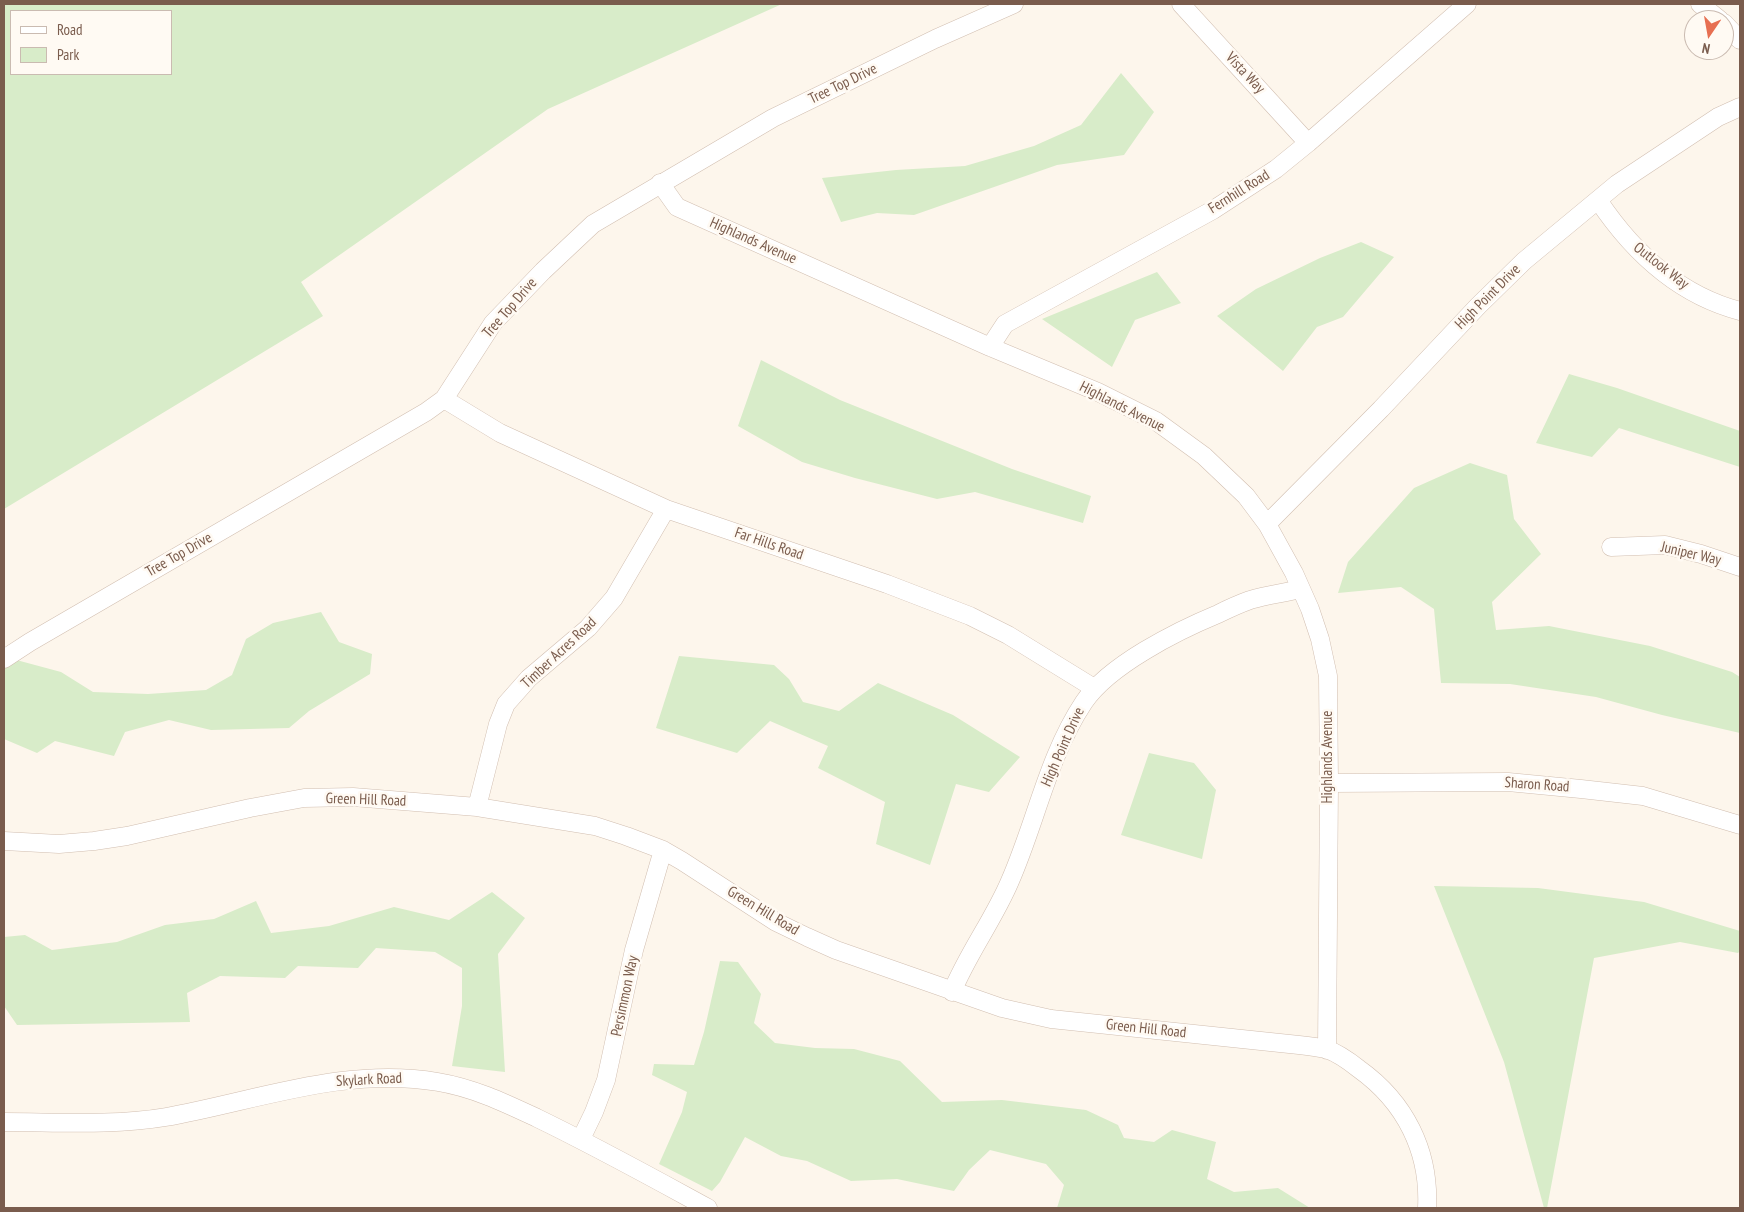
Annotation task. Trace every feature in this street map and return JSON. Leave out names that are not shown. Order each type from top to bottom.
[{"type":"street","name":"Tree Top Drive","points":[[4,659],[30,642],[426,412],[444,399],[492,323],[593,224],[773,118],[935,39],[1014,4]]},
{"type":"street","name":"Vista Way","points":[[1181,4],[1308,143]]},
{"type":"street","name":"Fernhill Road","points":[[990,347],[1005,324],[1213,210],[1276,169],[1467,4]]},
{"type":"street","name":"High Point Drive","points":[[1267,524],[1524,261],[1617,184],[1718,117],[1740,107]]},
{"type":"street","name":"Highlands Avenue","points":[[660,183],[677,207],[990,347],[1098,392],[1156,421],[1204,456],[1246,496],[1267,524],[1302,589],[1320,639],[1328,676],[1329,783],[1326,1050]]},
{"type":"street","name":"Outlook Way","points":[[1598,200],[1629,241],[1661,270],[1689,289],[1740,311]]},
{"type":"street","name":"Far Hills Road","points":[[444,399],[500,433],[666,509],[887,584],[970,616],[1008,635],[1094,688]]},
{"type":"street","name":"Timber Acres Road","points":[[477,807],[498,724],[506,704],[528,678],[588,628],[614,598],[666,509]]},
{"type":"street","name":"Juniper Way","points":[[1611,547],[1666,545],[1740,567]]},
{"type":"street","name":"High Point Drive","points":[[952,992],[962,969],[987,929],[1010,882],[1029,835],[1056,755],[1083,704],[1094,688],[1134,657],[1190,626],[1250,600],[1302,589]]},
{"type":"street","name":"Sharon Road","points":[[1329,783],[1508,782],[1581,789],[1644,796],[1740,825]]},
{"type":"street","name":"Green Hill Road","points":[[4,841],[59,844],[94,841],[127,836],[250,808],[304,798],[353,797],[477,807],[595,826],[663,850],[682,860],[776,922],[807,938],[952,992],[1002,1008],[1051,1019],[1299,1044],[1326,1050],[1341,1056],[1380,1085],[1401,1113],[1414,1136],[1424,1162],[1427,1179],[1427,1208]]},
{"type":"street","name":"Persimmon Way","points":[[581,1139],[594,1112],[608,1071],[634,950],[663,850]]},
{"type":"street","name":"Skylark Road","points":[[4,1122],[126,1122],[166,1117],[296,1087],[361,1079],[402,1078],[438,1082],[473,1089],[499,1100],[581,1139],[708,1208]]},
{"type":"green space","points":[[4,4],[782,4],[548,109],[301,282],[323,316],[4,509]]},
{"type":"green space","points":[[1121,73],[1154,112],[1124,155],[1057,165],[914,215],[877,213],[841,222],[822,178],[896,170],[965,166],[1034,146],[1081,125]]},
{"type":"green space","points":[[1361,242],[1394,257],[1343,317],[1317,327],[1283,371],[1217,316],[1256,289],[1320,258]]},
{"type":"green space","points":[[1157,272],[1181,303],[1135,320],[1112,367],[1042,319]]},
{"type":"green space","points":[[761,360],[840,400],[1012,469],[1091,496],[1083,523],[975,492],[937,499],[802,462],[738,426]]},
{"type":"green space","points":[[1569,374],[1617,388],[1740,431],[1740,467],[1619,428],[1592,457],[1536,443]]},
{"type":"green space","points":[[1470,463],[1507,475],[1514,519],[1541,554],[1492,602],[1496,630],[1549,626],[1650,646],[1732,672],[1740,677],[1740,733],[1596,697],[1510,684],[1441,683],[1434,609],[1401,587],[1338,593],[1348,562],[1414,488]]},
{"type":"green space","points":[[321,612],[339,642],[372,654],[370,674],[309,711],[289,728],[211,730],[169,720],[125,732],[114,756],[55,741],[37,753],[4,739],[4,669],[9,658],[61,672],[93,692],[148,694],[206,690],[232,675],[246,639],[273,623]]},
{"type":"green space","points":[[679,656],[774,665],[789,679],[803,702],[839,711],[878,683],[953,715],[1020,757],[989,792],[956,784],[930,865],[876,844],[885,802],[818,768],[828,746],[770,721],[737,753],[656,728]]},
{"type":"green space","points":[[1149,753],[1194,763],[1216,790],[1202,859],[1121,835]]},
{"type":"green space","points":[[1434,886],[1538,888],[1644,902],[1740,931],[1740,951],[1738,953],[1680,942],[1594,958],[1547,1208],[1544,1208],[1504,1062]]},
{"type":"green space","points":[[492,892],[525,918],[498,954],[505,1072],[452,1066],[462,1006],[462,968],[435,952],[376,948],[358,968],[298,966],[285,978],[220,976],[187,993],[190,1022],[17,1025],[4,1006],[4,937],[25,935],[52,950],[117,942],[165,925],[214,919],[256,901],[271,933],[329,926],[394,907],[449,920]]},
{"type":"green space","points":[[720,961],[738,962],[761,994],[754,1023],[775,1043],[815,1048],[854,1049],[900,1061],[942,1102],[1002,1100],[1086,1110],[1118,1125],[1124,1138],[1154,1142],[1172,1130],[1216,1142],[1207,1179],[1234,1192],[1278,1188],[1310,1208],[1057,1208],[1064,1185],[1046,1164],[990,1150],[969,1170],[954,1191],[897,1179],[851,1181],[807,1161],[781,1156],[745,1137],[720,1182],[712,1191],[659,1164],[682,1112],[687,1092],[652,1075],[654,1064],[694,1065],[704,1032]]}]
